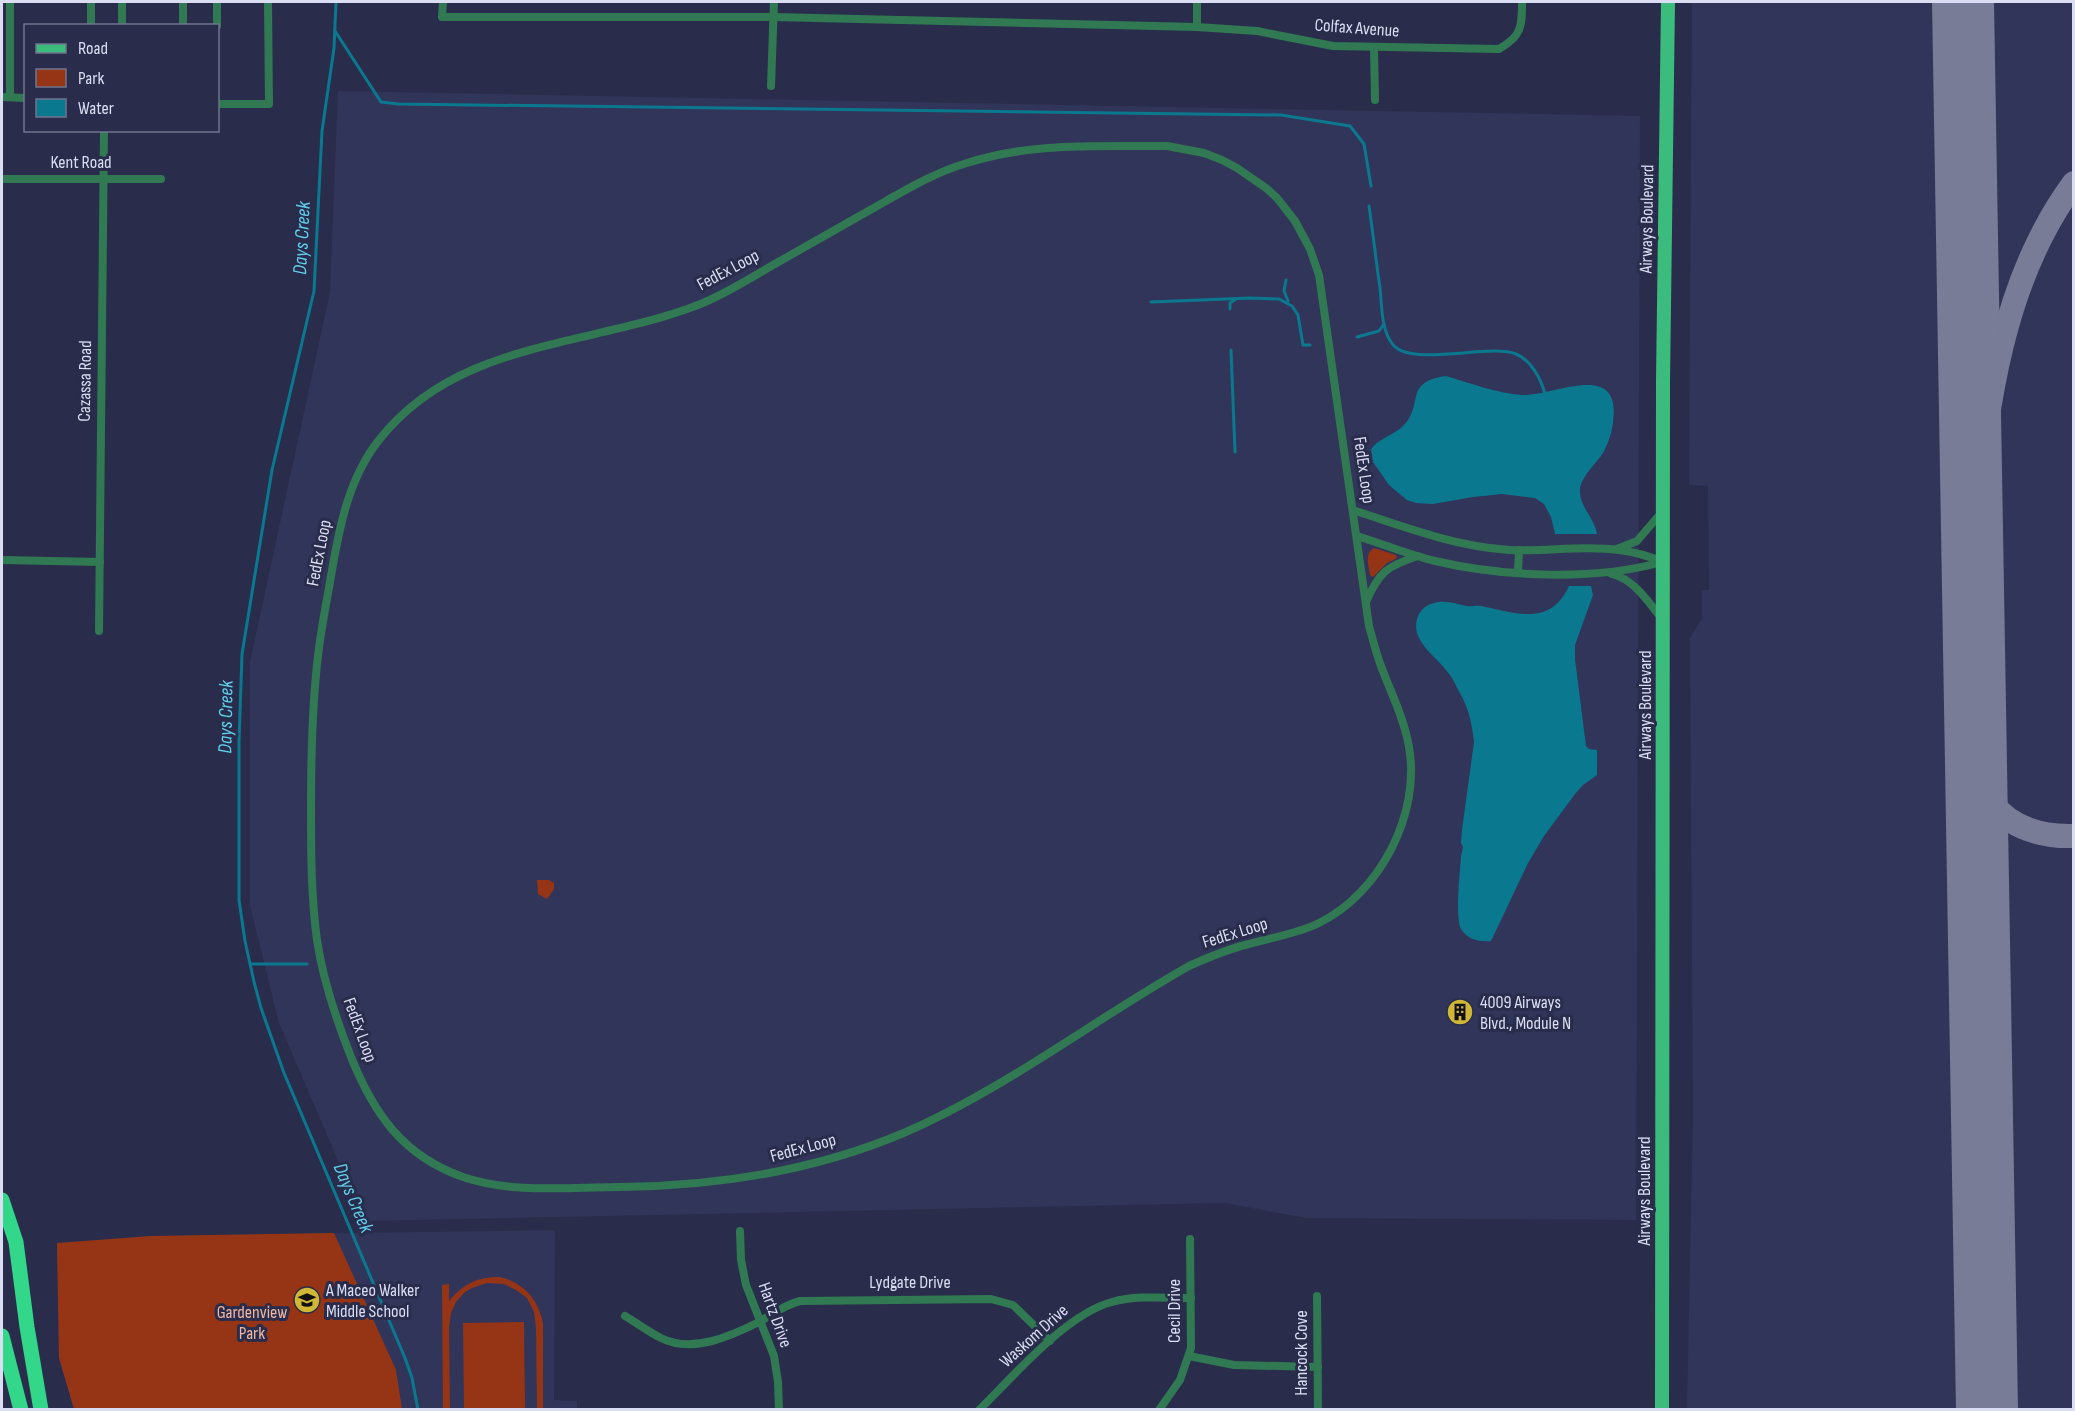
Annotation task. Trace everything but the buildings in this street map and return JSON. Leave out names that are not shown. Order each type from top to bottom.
[{"type":"highway","points":[[2,1200],[16,1242],[40,1410]]},
{"type":"highway","points":[[2,1336],[21,1410]]},
{"type":"main road","name":"Airways Boulevard","points":[[1662,1410],[1663,381],[1668,2]]},
{"type":"street","points":[[10,2],[6,97],[24,98]]},
{"type":"street","points":[[91,2],[91,24]]},
{"type":"street","points":[[122,2],[122,24]]},
{"type":"street","points":[[183,2],[183,24]]},
{"type":"street","points":[[217,2],[217,24]]},
{"type":"street","points":[[219,104],[269,104],[267,2]]},
{"type":"street","name":"Colfax Avenue","points":[[443,2],[442,17],[773,18],[1197,27],[1257,31],[1333,46],[1499,49],[1512,41],[1522,24],[1521,2]]},
{"type":"street","points":[[771,86],[774,2]]},
{"type":"street","points":[[1197,2],[1197,27]]},
{"type":"street","points":[[1374,48],[1375,100]]},
{"type":"street","name":"Cazassa Road","points":[[99,631],[104,132]]},
{"type":"street","name":"FedEx Loop","points":[[1167,146],[1204,153],[1222,160],[1254,179],[1277,198],[1304,236],[1319,276],[1353,510],[1365,602],[1376,652],[1404,724],[1411,763],[1410,793],[1403,822],[1378,871],[1344,907],[1330,917],[1292,933],[1228,949],[1189,966],[995,1085],[928,1122],[851,1152],[748,1178],[666,1186],[506,1187],[463,1177],[432,1163],[395,1133],[377,1111],[367,1094],[333,1009],[316,932],[311,880],[311,766],[317,663],[340,525],[355,482],[370,454],[389,429],[416,403],[444,383],[489,361],[704,303],[918,183],[962,164],[1004,152],[1046,147],[1167,146]]},
{"type":"street","name":"Kent Road","points":[[2,179],[161,179]]},
{"type":"street","points":[[1353,510],[1455,542],[1519,549],[1617,549],[1663,562]]},
{"type":"street","points":[[1617,549],[1636,541],[1664,510]]},
{"type":"street","points":[[1357,536],[1418,556],[1466,568],[1518,573],[1608,573],[1663,562]]},
{"type":"street","points":[[1518,573],[1519,549]]},
{"type":"street","points":[[1365,602],[1374,583],[1384,570],[1396,563],[1418,556]]},
{"type":"street","points":[[2,561],[100,562]]},
{"type":"street","points":[[1608,573],[1620,576],[1634,586],[1663,620]]},
{"type":"street","name":"Hartz Drive","points":[[740,1232],[743,1274],[774,1356],[779,1410]]},
{"type":"street","name":"Cecil Drive","points":[[1159,1410],[1180,1380],[1189,1356],[1192,1338],[1190,1239]]},
{"type":"street","name":"Hancock Cove","points":[[1317,1296],[1318,1410]]},
{"type":"street","name":"Waskom Drive","points":[[979,1410],[1078,1317],[1101,1305],[1127,1299],[1191,1298]]},
{"type":"street","name":"Lydgate Drive","points":[[626,1316],[662,1339],[687,1344],[718,1339],[760,1321],[782,1307],[810,1299],[991,1299],[1013,1305],[1050,1341]]},
{"type":"street","points":[[1189,1356],[1234,1365],[1318,1367]]},
{"type":"shaded area","points":[[1692,2],[2073,2],[2073,1409],[1687,1409],[1693,1117],[1690,638],[1702,618],[1702,590],[1709,590],[1708,486],[1689,485]]},
{"type":"shaded area","points":[[338,91],[1640,116],[1636,1220],[1306,1218],[1225,1203],[364,1221],[279,1023],[250,906],[250,662],[330,292]]},
{"type":"shaded area","name":"Gardenview Park","points":[[555,1230],[554,1400],[577,1401],[577,1409],[74,1409],[59,1358],[57,1243],[151,1236]]},
{"type":"green space","points":[[1374,548],[1396,555],[1397,558],[1387,563],[1373,577],[1370,575],[1368,560],[1369,553]]},
{"type":"green space","points":[[537,880],[549,880],[554,883],[554,889],[547,899],[538,894]]},
{"type":"green space","name":"Gardenview Park","points":[[334,1233],[396,1370],[402,1409],[74,1409],[59,1358],[57,1243],[151,1236]]},
{"type":"green space","points":[[500,1277],[516,1283],[529,1293],[541,1314],[543,1323],[543,1409],[537,1409],[534,1312],[527,1298],[516,1290],[504,1284],[487,1283],[465,1292],[456,1302],[451,1313],[449,1328],[450,1409],[443,1409],[442,1285],[449,1284],[449,1301],[471,1283],[484,1278]]},
{"type":"green space","points":[[524,1322],[525,1409],[464,1409],[463,1323]]},
{"type":"water","points":[[1446,376],[1493,390],[1522,395],[1582,385],[1596,386],[1607,391],[1613,403],[1611,434],[1603,453],[1588,471],[1580,487],[1582,503],[1594,523],[1597,534],[1555,534],[1551,517],[1544,504],[1535,498],[1502,494],[1433,504],[1416,503],[1407,500],[1389,485],[1373,462],[1371,449],[1406,423],[1411,415],[1417,394],[1425,383]]},
{"type":"water","points":[[1569,586],[1591,586],[1593,595],[1575,645],[1575,659],[1586,746],[1597,750],[1597,775],[1575,794],[1544,836],[1528,863],[1491,941],[1474,940],[1461,929],[1458,905],[1463,847],[1462,830],[1474,742],[1470,717],[1452,678],[1420,639],[1416,625],[1418,616],[1427,606],[1440,602],[1481,606],[1519,614],[1542,612],[1561,599]]},
{"type":"waterway","name":"Days Creek","points":[[336,2],[334,48],[322,131],[314,291],[272,470],[242,654],[239,741],[239,900],[245,941],[261,1008],[284,1073],[405,1358],[412,1378],[418,1410]]},
{"type":"waterway","points":[[335,31],[381,102],[1281,115],[1350,126],[1364,144],[1371,186]]},
{"type":"waterway","points":[[1369,206],[1382,316],[1391,342],[1400,350],[1413,354],[1487,351],[1516,354],[1535,371],[1545,394]]},
{"type":"waterway","points":[[1286,280],[1284,291],[1288,301]]},
{"type":"waterway","points":[[1230,309],[1230,303],[1236,299]]},
{"type":"waterway","points":[[1151,302],[1279,299],[1292,306],[1298,315],[1303,345],[1310,345]]},
{"type":"waterway","points":[[1357,337],[1379,331],[1384,324]]},
{"type":"waterway","points":[[1231,350],[1235,452]]},
{"type":"waterway","points":[[250,964],[307,964]]},
{"type":"taxiway","points":[[1972,543],[1990,402],[1999,356],[2012,310],[2028,266],[2048,223],[2074,183]]},
{"type":"taxiway","points":[[1976,766],[1990,801],[2007,818],[2028,829],[2050,835],[2074,836]]},
{"type":"runway","points":[[1963,2],[1987,1410]]},
{"type":"place","name":"4009 Airways Blvd., Module N","points":[[1460,1012]]},
{"type":"place","name":"A Maceo Walker Middle School","points":[[307,1300]]}]
